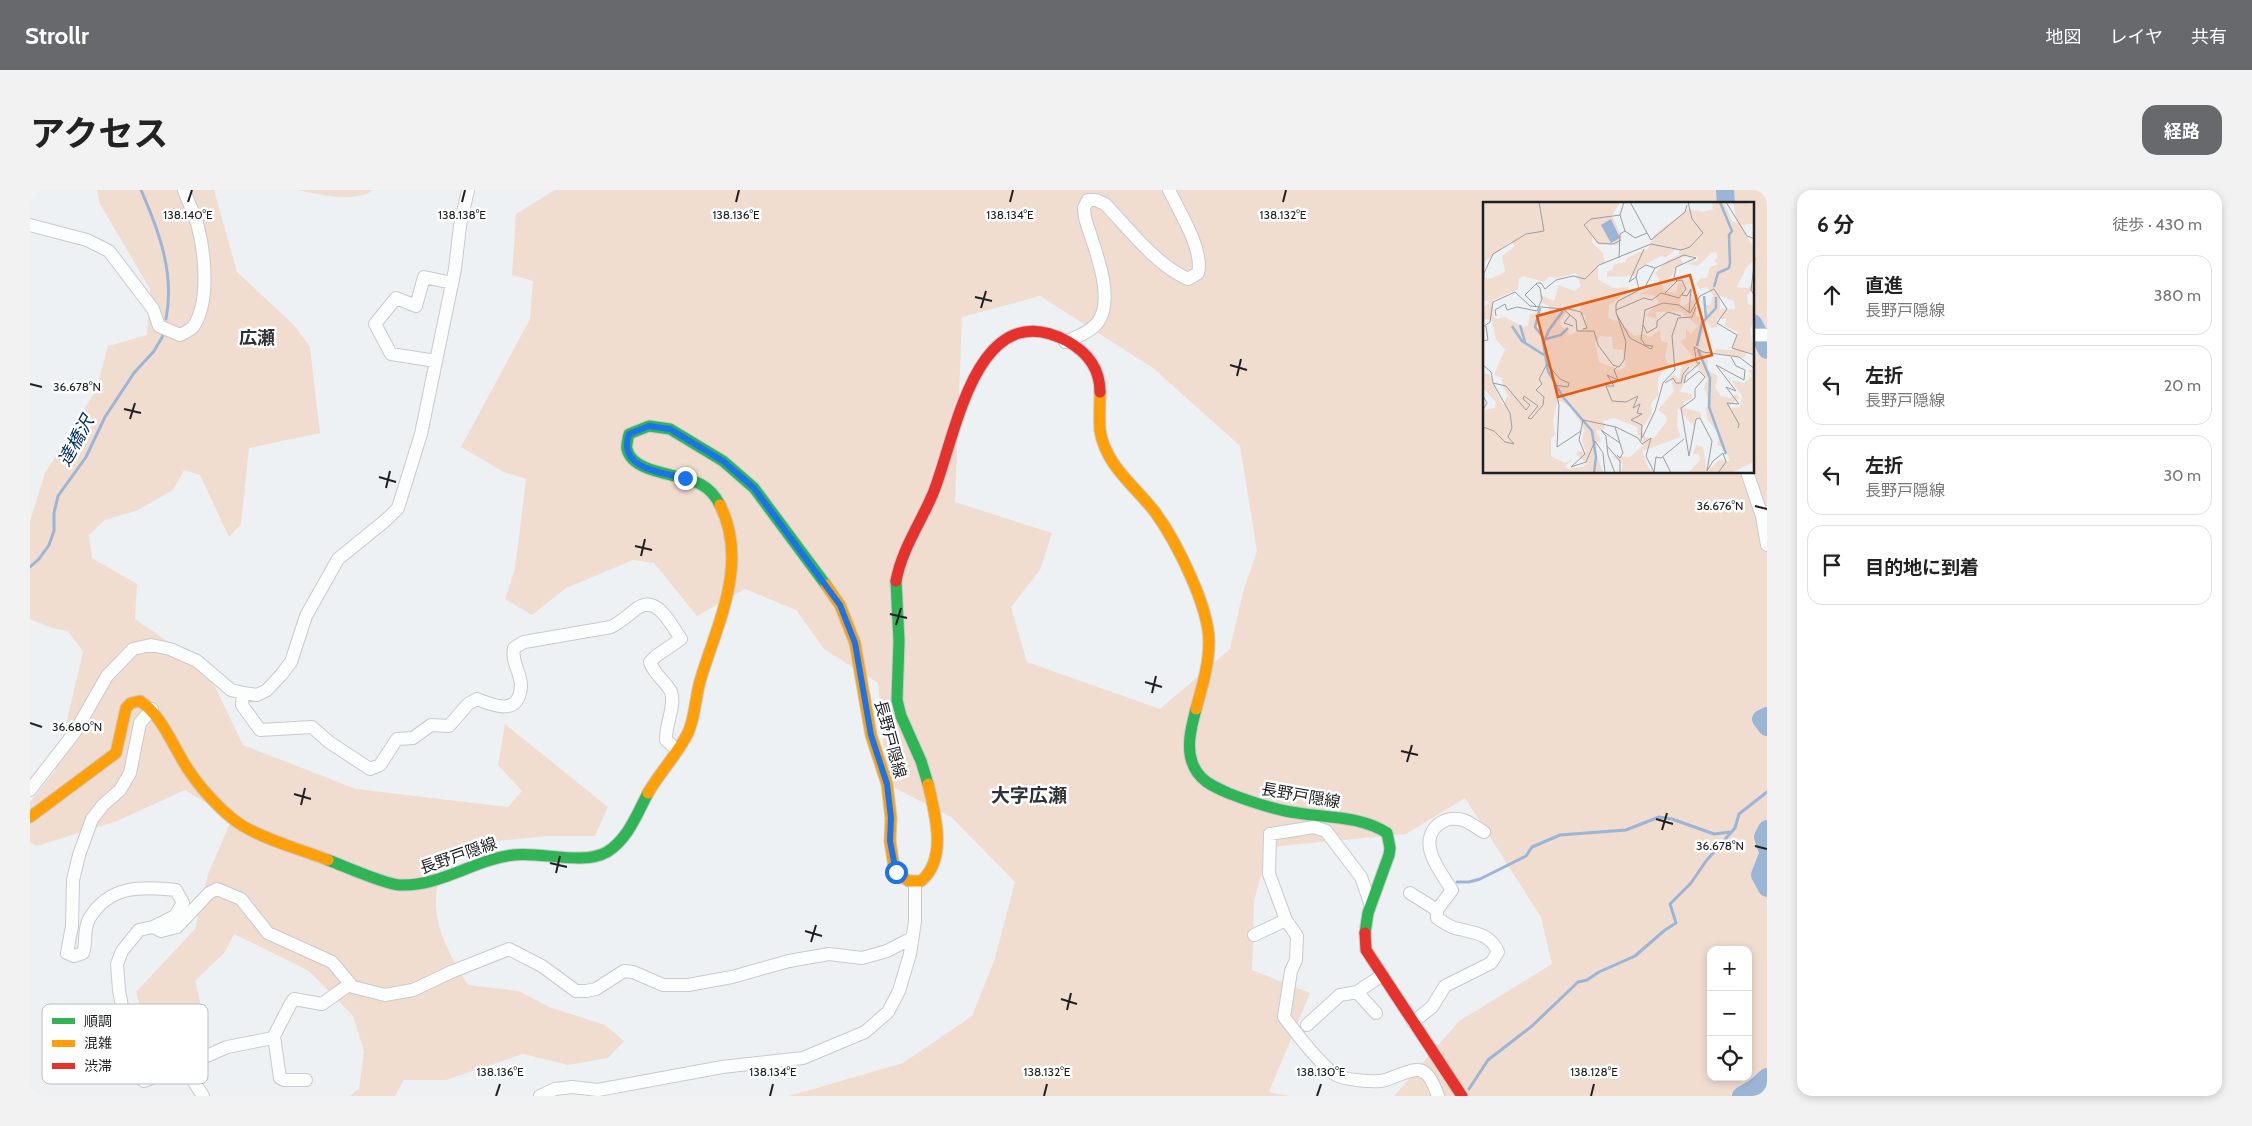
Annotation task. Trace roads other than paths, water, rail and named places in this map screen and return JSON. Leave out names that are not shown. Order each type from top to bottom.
[{"type":"main road","name":"長野戸隠線","points":[[152,709],[192,776],[232,819],[244,827],[396,886],[423,886],[505,855],[596,856],[601,854],[617,845],[692,723],[701,679],[714,645],[723,610],[733,551],[730,531],[724,513],[710,489],[685,478],[650,470],[636,463],[626,451],[625,444],[629,434],[649,426],[661,426],[676,431],[723,461],[747,482],[840,605],[855,643],[871,735],[887,784],[891,818],[890,841],[894,867],[902,877],[915,882],[925,878],[933,867],[935,831],[933,805],[924,768],[904,724],[897,700],[896,678],[899,632],[896,586],[899,567],[934,491],[955,421],[970,386],[1001,341],[1012,334],[1023,331],[1040,331],[1082,351],[1096,368],[1100,386],[1102,441],[1117,469],[1153,508],[1166,528],[1205,617],[1209,638],[1209,659],[1190,735],[1191,756],[1195,770],[1201,778],[1216,788],[1259,805],[1297,813],[1342,818],[1383,829],[1387,833],[1389,855],[1364,924],[1364,944],[1368,956],[1462,1096]]},
{"type":"main road","points":[[30,817],[116,753],[121,739],[124,710],[130,703],[140,701],[152,709]]},
{"type":"street","points":[[30,225],[87,240],[109,252],[153,309],[159,326],[180,335],[193,328],[200,309],[204,268],[198,226],[184,190]]},
{"type":"street","points":[[30,790],[75,732],[108,676],[133,649],[151,645],[170,649],[197,661],[231,690],[243,693],[257,694],[267,690],[281,675],[290,662],[306,616],[338,559],[398,508],[421,434],[452,283],[463,208],[468,190]]},
{"type":"street","points":[[1066,342],[1082,335],[1098,324],[1105,309],[1104,284],[1085,218],[1084,208],[1088,200],[1096,200],[1105,204],[1153,254],[1174,272],[1188,279],[1198,273],[1200,264],[1197,250],[1169,190]]},
{"type":"street","points":[[436,361],[391,354],[375,324],[396,298],[416,306],[424,277],[452,283]]},
{"type":"street","points":[[1754,335],[1767,335]]},
{"type":"street","points":[[1748,474],[1762,516],[1767,545]]},
{"type":"street","points":[[243,693],[242,705],[260,730],[312,727],[329,742],[370,769],[380,765],[397,739],[413,738],[431,725],[449,726],[468,704],[477,699],[503,708],[511,705],[517,698],[521,685],[512,657],[514,648],[524,642],[611,627],[621,622],[638,608],[651,604],[660,608],[682,639],[650,662],[652,670],[670,691],[672,699],[665,732],[666,740],[677,750]]},
{"type":"street","points":[[122,1004],[117,964],[122,951],[139,930],[175,916],[183,903],[176,890],[142,887],[124,890],[105,900],[89,919],[84,934],[83,953],[74,956],[67,953],[72,926],[73,880],[78,855],[92,819],[103,805],[120,790],[130,773],[140,723],[152,709]]},
{"type":"street","points":[[1413,1022],[1432,1007],[1445,986],[1491,963],[1498,952],[1494,943],[1473,930],[1457,929],[1437,918],[1437,910],[1452,890],[1431,853],[1429,835],[1434,826],[1447,820],[1464,820],[1484,832]]},
{"type":"street","points":[[1370,904],[1360,877],[1326,831],[1314,827],[1270,834],[1268,874],[1286,920],[1297,936],[1296,960],[1291,971],[1284,1017],[1304,1044],[1337,1075],[1369,1082],[1384,1081],[1407,1070],[1422,1071],[1432,1079],[1438,1096]]},
{"type":"street","points":[[540,1096],[555,1088],[572,1086],[599,1093],[722,1067],[802,1058],[865,1032],[888,1012],[899,990],[912,938],[916,908],[915,882]]},
{"type":"street","points":[[153,926],[161,931],[177,927],[209,892],[217,889],[241,899],[268,933],[332,962],[353,987],[385,994],[413,990],[451,972],[509,949],[542,966],[576,991],[596,989],[624,971],[634,972],[664,985],[688,985],[732,977],[789,961],[829,954],[862,958],[887,951],[912,938]]},
{"type":"street","points":[[1410,893],[1437,910]]},
{"type":"street","points":[[1254,935],[1286,920]]},
{"type":"street","points":[[1307,1025],[1340,995],[1357,992],[1381,976]]},
{"type":"street","points":[[306,1080],[284,1080],[280,1078],[274,1036],[294,999],[322,1004],[350,984]]},
{"type":"street","points":[[1357,992],[1376,1013]]},
{"type":"street","points":[[208,1055],[227,1047],[274,1036]]},
{"type":"street","points":[[195,1084],[203,1096]]},
{"type":"waterway","name":"達橋沢","points":[[141,190],[154,221],[164,253],[168,286],[166,319]]},
{"type":"waterway","points":[[1725,190],[1726,202]]},
{"type":"waterway","points":[[1754,325],[1767,350]]},
{"type":"waterway","name":"達橋沢","points":[[30,567],[39,559],[49,545],[54,531],[54,513],[58,496],[86,457],[105,417],[134,373],[154,351],[164,334]]},
{"type":"waterway","points":[[1767,716],[1761,719],[1767,727]]},
{"type":"waterway","points":[[1469,1089],[1488,1060],[1532,1026],[1578,982],[1587,980],[1599,972],[1635,956],[1676,923],[1670,904],[1691,883],[1706,861],[1735,828],[1739,814],[1767,792]]},
{"type":"waterway","points":[[1457,882],[1469,882],[1480,879],[1526,856],[1532,847],[1560,835],[1626,830],[1659,817],[1672,819],[1714,834],[1731,832]]},
{"type":"waterway","points":[[1767,829],[1763,837],[1767,849]]},
{"type":"waterway","points":[[1767,857],[1760,875],[1767,888]]},
{"type":"waterway","points":[[1741,1096],[1756,1087],[1767,1077]]},
{"type":"district","name":"広瀬","points":[[257,338]]},
{"type":"district","name":"大字広瀬","points":[[1029,795]]}]
